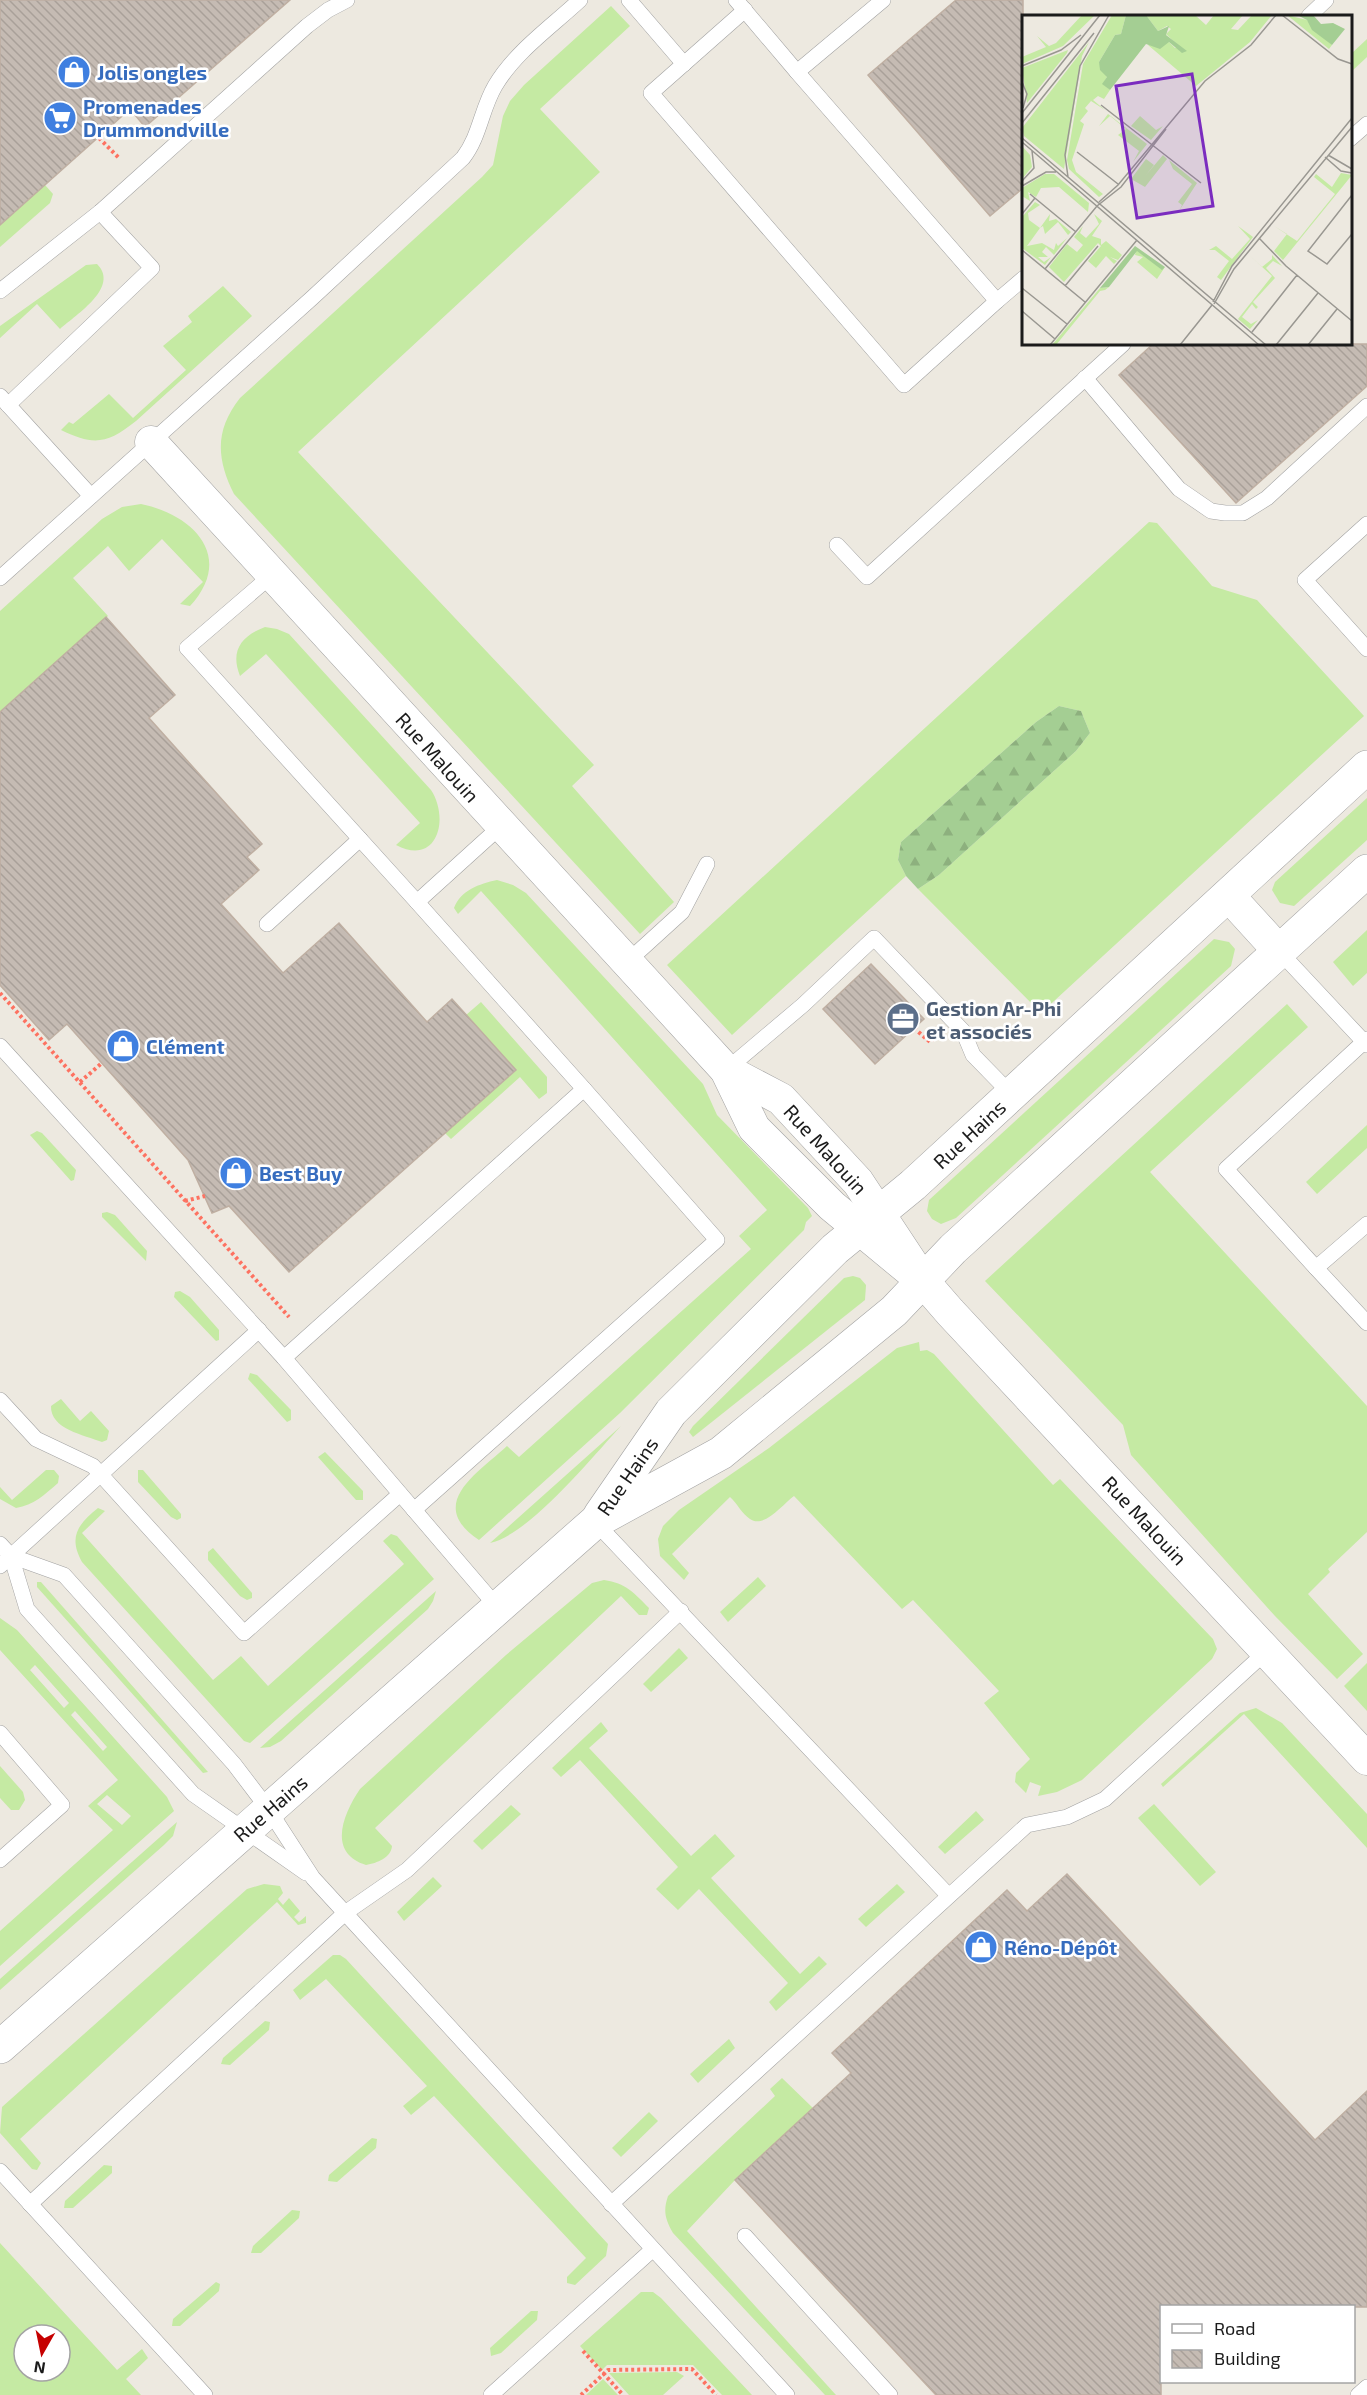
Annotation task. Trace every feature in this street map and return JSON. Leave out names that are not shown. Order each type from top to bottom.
[{"type":"street","name":"Rue Malouin","points":[[151,442],[726,1070],[781,1099],[858,1182],[869,1221],[1367,1759]]},
{"type":"street","name":"Rue Hains","points":[[595,1522],[671,1412],[835,1249],[1011,1095],[1367,767]]},
{"type":"street","name":"Rue Hains","points":[[0,2047],[595,1522],[721,1453],[883,1321],[924,1282],[953,1249],[1367,871]]},
{"type":"street","points":[[1228,896],[1279,951]]},
{"type":"lane","points":[[0,291],[100,212],[307,26],[328,10],[347,0]]},
{"type":"lane","points":[[0,578],[463,158],[472,146],[487,101],[502,76],[520,55],[579,0]]},
{"type":"lane","points":[[628,0],[684,64]]},
{"type":"lane","points":[[797,72],[883,0]]},
{"type":"lane","points":[[1310,15],[1326,0]]},
{"type":"lane","points":[[997,302],[740,5],[684,64],[651,93],[904,385],[997,302],[1022,279]]},
{"type":"lane","points":[[1352,137],[1367,124]]},
{"type":"lane","points":[[90,496],[4,400],[152,268],[100,212]]},
{"type":"lane","points":[[837,545],[867,578],[1122,345]]},
{"type":"lane","points":[[1085,378],[1179,489],[1212,511],[1225,513],[1243,513],[1267,498],[1367,406]]},
{"type":"lane","points":[[1367,524],[1305,580],[1367,649]]},
{"type":"lane","points":[[272,575],[187,648],[417,902],[717,1240],[414,1510]]},
{"type":"lane","points":[[417,902],[501,826]]},
{"type":"lane","points":[[267,924],[360,839]]},
{"type":"lane","points":[[627,962],[682,912],[707,864]]},
{"type":"lane","points":[[726,1070],[803,1005],[874,938],[963,1030],[973,1055],[1011,1095]]},
{"type":"lane","points":[[1279,951],[1366,1042],[1226,1169],[1367,1323]]},
{"type":"lane","points":[[0,1046],[260,1330],[498,1608]]},
{"type":"lane","points":[[284,1358],[584,1089]]},
{"type":"lane","points":[[1316,1268],[1367,1224]]},
{"type":"lane","points":[[5,1561],[102,1476],[260,1330]]},
{"type":"lane","points":[[0,1400],[36,1439],[93,1466],[244,1632],[400,1494]]},
{"type":"lane","points":[[595,1522],[948,1895]]},
{"type":"lane","points":[[0,1544],[5,1561],[27,1609],[193,1794],[257,1820],[314,1878]]},
{"type":"lane","points":[[5,1561],[64,1575],[234,1764],[257,1820],[314,1878],[787,2395]]},
{"type":"lane","points":[[30,2204],[345,1913],[407,1870],[681,1611]]},
{"type":"lane","points":[[611,2204],[948,1895],[1027,1826],[1067,1817],[1105,1799],[1267,1650]]},
{"type":"lane","points":[[0,1733],[62,1805],[0,1860]]},
{"type":"lane","points":[[0,2171],[206,2395]]},
{"type":"lane","points":[[745,2236],[890,2395]]},
{"type":"lane","points":[[491,2395],[652,2250]]},
{"type":"lane","points":[[1358,2395],[1367,2387]]},
{"type":"path","points":[[99,138],[118,158]]},
{"type":"path","points":[[0,993],[291,1319]]},
{"type":"path","points":[[914,1028],[930,1042]]},
{"type":"path","points":[[80,1082],[102,1063]]},
{"type":"path","points":[[186,1201],[205,1196]]},
{"type":"path","points":[[581,2395],[608,2370],[692,2369],[716,2395]]},
{"type":"path","points":[[603,2374],[622,2395]]},
{"type":"green space","points":[[611,6],[630,26],[540,109],[600,172],[298,452],[594,765],[572,786],[674,902],[640,934],[234,494],[221,456],[222,433],[226,421],[240,398],[482,177],[493,165],[503,116],[510,101],[524,85]]},
{"type":"green space","points":[[1367,39],[1367,57],[1352,71],[1352,53]]},
{"type":"green space","points":[[45,185],[53,194],[50,203],[0,247],[0,225]]},
{"type":"green space","points":[[97,264],[103,273],[100,291],[94,300],[60,329],[37,304],[0,338],[0,326],[86,265]]},
{"type":"green space","points":[[223,286],[252,316],[136,421],[117,434],[100,440],[83,439],[61,430],[69,422],[73,424],[109,394],[133,418],[186,370],[163,346],[192,322],[188,316]]},
{"type":"green space","points":[[141,504],[177,518],[192,528],[202,541],[208,555],[209,571],[203,588],[190,606],[180,604],[203,582],[162,539],[129,571],[108,546],[73,578],[108,616],[0,712],[0,611],[102,519],[122,507]]},
{"type":"green space","points":[[1149,522],[1157,523],[1212,586],[1257,600],[1364,716],[1041,1013],[918,889],[939,875],[1076,751],[1090,733],[1081,711],[1059,706],[1036,722],[901,842],[898,860],[906,876],[732,1035],[667,965]]},
{"type":"green space","points":[[265,627],[289,634],[431,790],[437,802],[439,826],[436,837],[430,845],[421,850],[410,850],[396,845],[420,823],[266,654],[240,676],[236,659],[240,646],[250,635]]},
{"type":"green space","points":[[1059,706],[1081,711],[1090,733],[1076,751],[939,875],[918,889],[906,876],[898,860],[901,842],[1036,722]]},
{"type":"green space","points":[[1367,798],[1367,840],[1294,906],[1280,903],[1272,890],[1275,882]]},
{"type":"green space","points":[[497,880],[513,885],[526,893],[703,1084],[717,1115],[808,1208],[812,1216],[806,1222],[804,1230],[620,1413],[479,1540],[464,1527],[457,1514],[456,1502],[471,1478],[507,1446],[519,1457],[751,1249],[739,1236],[767,1210],[481,891],[458,914],[454,908],[466,892]]},
{"type":"green space","points":[[1367,930],[1367,973],[1353,986],[1333,962]]},
{"type":"green space","points":[[1214,939],[1229,942],[1235,949],[1231,966],[956,1218],[941,1224],[932,1219],[927,1211],[929,1200]]},
{"type":"green space","points":[[481,1002],[547,1077],[547,1093],[539,1099],[520,1077],[451,1139],[445,1133],[515,1071],[466,1015]]},
{"type":"green space","points":[[1287,1004],[1308,1027],[1150,1172],[1367,1406],[1367,1532],[1328,1569],[1330,1572],[1308,1594],[1363,1654],[1337,1679],[1275,1616],[1131,1455],[1123,1425],[985,1281]]},
{"type":"green space","points":[[1367,1125],[1367,1148],[1317,1194],[1306,1182]]},
{"type":"green space","points":[[37,1131],[42,1133],[76,1170],[74,1180],[71,1181],[30,1135]]},
{"type":"green space","points":[[102,1213],[115,1215],[147,1251],[146,1261],[102,1217]]},
{"type":"green space","points":[[853,1276],[860,1278],[866,1285],[865,1300],[693,1437],[689,1432],[693,1426],[844,1278]]},
{"type":"green space","points":[[180,1291],[190,1297],[219,1330],[219,1340],[216,1341],[174,1297],[175,1292]]},
{"type":"green space","points":[[919,1342],[920,1351],[927,1350],[934,1354],[1053,1485],[1060,1479],[1213,1639],[1217,1649],[1212,1659],[1082,1780],[1057,1792],[1038,1796],[1041,1786],[1030,1782],[1026,1793],[1015,1782],[1016,1773],[1030,1759],[984,1703],[999,1691],[913,1600],[902,1609],[794,1496],[761,1521],[747,1517],[730,1497],[672,1554],[689,1573],[684,1580],[660,1556],[658,1539],[663,1526],[679,1510],[769,1448],[897,1348]]},
{"type":"green space","points":[[250,1373],[257,1375],[291,1410],[291,1420],[287,1422],[248,1379]]},
{"type":"green space","points":[[61,1399],[80,1421],[91,1411],[109,1431],[107,1440],[102,1442],[62,1426],[52,1414],[51,1406]]},
{"type":"green space","points":[[621,1426],[560,1493],[541,1510],[506,1537],[490,1543]]},
{"type":"green space","points":[[325,1452],[363,1491],[363,1500],[356,1500],[318,1457]]},
{"type":"green space","points":[[46,1470],[54,1470],[59,1476],[58,1483],[38,1499],[16,1508],[0,1499],[0,1487],[12,1500]]},
{"type":"green space","points":[[138,1470],[143,1470],[181,1514],[181,1518],[177,1520],[171,1517],[138,1482]]},
{"type":"green space","points":[[98,1508],[105,1511],[82,1533],[213,1680],[241,1656],[268,1686],[404,1564],[383,1541],[391,1534],[397,1536],[434,1579],[250,1743],[244,1741],[82,1562],[76,1545],[77,1532],[85,1520]]},
{"type":"green space","points":[[213,1548],[252,1593],[252,1598],[247,1600],[240,1596],[208,1560],[208,1552]]},
{"type":"green space","points":[[758,1577],[766,1586],[728,1622],[720,1612]]},
{"type":"green space","points":[[604,1580],[624,1586],[634,1593],[649,1608],[647,1615],[639,1615],[621,1596],[375,1828],[392,1846],[386,1857],[366,1865],[346,1852],[342,1842],[344,1821],[360,1789],[506,1655],[592,1583]]},
{"type":"green space","points":[[37,1582],[41,1582],[208,1772],[203,1773],[37,1587]]},
{"type":"green space","points":[[436,1591],[428,1609],[281,1741],[270,1747],[260,1748]]},
{"type":"green space","points":[[0,1618],[17,1630],[167,1797],[174,1811],[0,1966],[0,1931],[113,1830],[88,1806],[118,1780],[0,1650]],"holes":[[[35,1665],[69,1703],[64,1708],[30,1670]],[[75,1711],[107,1747],[103,1751],[71,1715]],[[107,1795],[131,1816],[122,1825],[97,1804]]]},
{"type":"green space","points":[[679,1648],[688,1658],[651,1692],[643,1684]]},
{"type":"green space","points":[[1367,1663],[1367,1711],[1344,1686]]},
{"type":"green space","points":[[1256,1708],[1282,1723],[1367,1814],[1367,1848],[1244,1714],[1163,1787],[1161,1784],[1240,1713]]},
{"type":"green space","points":[[601,1722],[608,1731],[589,1748],[691,1856],[715,1834],[735,1856],[711,1878],[800,1974],[819,1956],[827,1964],[776,2011],[769,2002],[788,1983],[699,1889],[678,1910],[656,1889],[678,1867],[580,1760],[561,1777],[552,1768]]},
{"type":"green space","points":[[0,1766],[23,1792],[25,1800],[19,1810],[11,1810],[0,1798]]},
{"type":"green space","points":[[1154,1804],[1216,1872],[1200,1886],[1138,1818]]},
{"type":"green space","points":[[511,1805],[521,1814],[482,1850],[473,1841]]},
{"type":"green space","points":[[976,1811],[984,1820],[945,1854],[938,1847]]},
{"type":"green space","points":[[177,1822],[173,1836],[164,1845],[0,1990],[0,1979]]},
{"type":"green space","points":[[433,1877],[442,1886],[404,1921],[397,1912]]},
{"type":"green space","points":[[264,1884],[280,1886],[283,1893],[278,1899],[283,1905],[289,1898],[300,1911],[294,1917],[299,1922],[306,1916],[306,1923],[298,1925],[277,1902],[20,2139],[41,2163],[37,2170],[32,2169],[0,2133],[2,2107],[247,1889]]},
{"type":"green space","points":[[897,1884],[905,1892],[866,1927],[858,1919]]},
{"type":"green space","points":[[333,1955],[340,1955],[346,1959],[608,2244],[606,2256],[575,2285],[567,2283],[567,2277],[586,2258],[434,2096],[411,2115],[403,2106],[427,2086],[326,1979],[300,2000],[293,1990]]},
{"type":"green space","points":[[265,2021],[270,2022],[269,2030],[230,2065],[221,2064],[223,2058]]},
{"type":"green space","points":[[729,2039],[735,2048],[698,2083],[690,2074]]},
{"type":"green space","points":[[782,2078],[813,2108],[735,2180],[687,2231],[836,2395],[825,2395],[673,2233],[666,2215],[668,2196],[775,2096],[770,2089]]},
{"type":"green space","points":[[649,2112],[658,2121],[621,2157],[612,2148]]},
{"type":"green space","points":[[372,2138],[377,2139],[376,2148],[337,2182],[328,2181],[329,2175]]},
{"type":"green space","points":[[104,2165],[112,2166],[112,2173],[73,2208],[64,2208],[65,2201]]},
{"type":"green space","points":[[292,2210],[300,2211],[299,2218],[261,2253],[251,2253],[253,2246]]},
{"type":"green space","points":[[0,2243],[117,2370],[142,2349],[148,2358],[126,2379],[141,2395],[0,2395]]},
{"type":"green space","points":[[216,2282],[220,2284],[219,2291],[180,2326],[172,2326],[173,2319]]},
{"type":"green space","points":[[641,2292],[653,2292],[661,2298],[752,2395],[722,2395],[693,2365],[607,2365],[602,2370],[580,2346]]},
{"type":"green space","points":[[531,2311],[538,2311],[537,2320],[501,2353],[491,2356],[490,2348]]},
{"type":"green space","points":[[677,2372],[684,2376],[663,2395],[629,2395],[609,2373]]},
{"type":"green space","points":[[603,2379],[618,2395],[586,2395]]},
{"type":"building","name":"Promenades Drummondville","points":[[0,0],[290,0],[145,127],[130,109],[0,225]]},
{"type":"building","points":[[956,0],[1023,0],[1022,189],[990,216],[868,75]]},
{"type":"building","points":[[1367,344],[1367,386],[1236,503],[1119,375],[1152,345]]},
{"type":"building","points":[[106,617],[175,695],[149,718],[262,844],[247,857],[259,870],[221,904],[283,973],[339,923],[427,1022],[452,999],[516,1070],[289,1272],[229,1206],[212,1213],[188,1160],[67,1024],[49,1040],[0,985],[0,712]]},
{"type":"building","points":[[871,964],[924,1019],[875,1064],[823,1009]]},
{"type":"building","points":[[1067,1874],[1315,2140],[1367,2091],[1367,2307],[1355,2307],[1355,2305],[1160,2305],[1161,2395],[936,2395],[735,2180],[851,2073],[832,2053],[1007,1890],[1027,1911]]},
{"type":"place","name":"Jolis ongles","points":[[74,72]]},
{"type":"place","name":"Promenades Drummondville","points":[[60,118]]},
{"type":"place","name":"Gestion Ar-Phi et associés","points":[[903,1019]]},
{"type":"place","name":"Clément","points":[[123,1046]]},
{"type":"place","name":"Best Buy","points":[[236,1173]]},
{"type":"place","name":"Réno-Dépôt","points":[[981,1947]]}]
